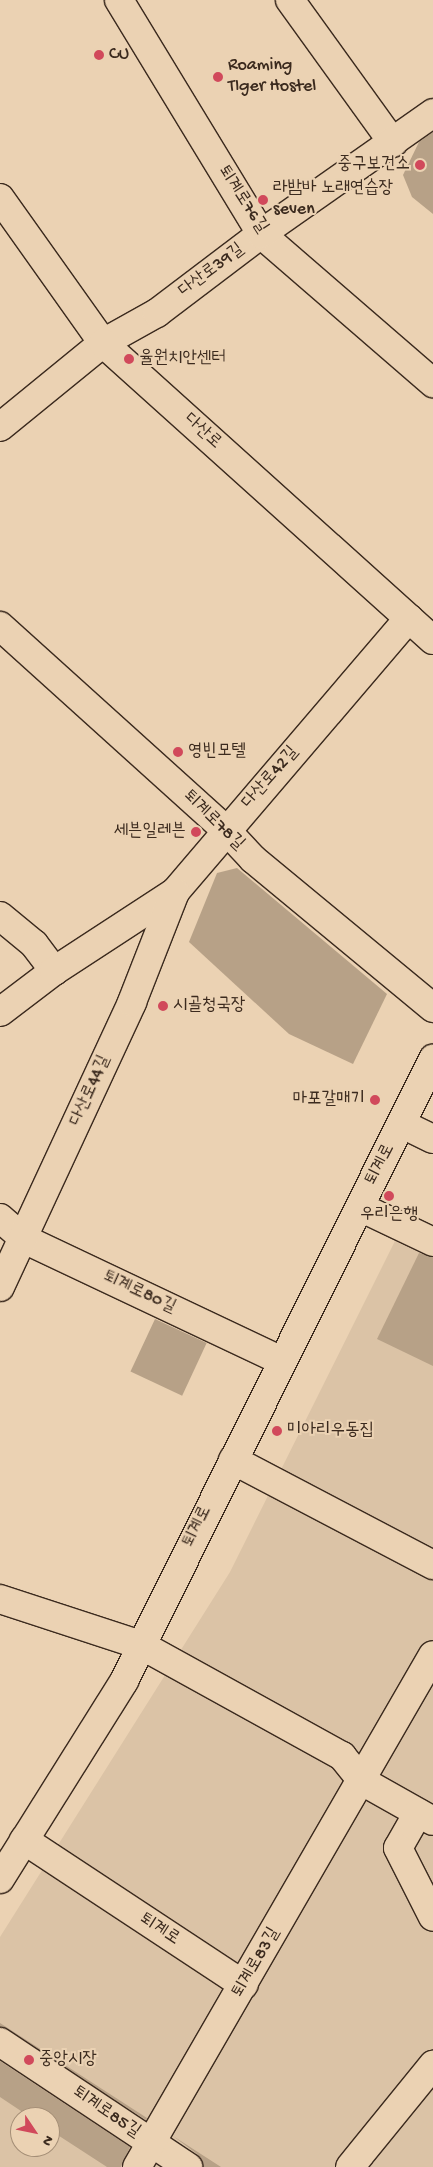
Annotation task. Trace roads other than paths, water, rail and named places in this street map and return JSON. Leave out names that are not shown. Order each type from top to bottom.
[{"type":"street","name":"퇴계로76길","points":[[119,0],[261,234],[433,383]]},
{"type":"street","points":[[290,0],[393,143]]},
{"type":"street","name":"다산로39길","points":[[0,427],[103,343],[158,313],[261,234],[393,143],[433,113]]},
{"type":"street","name":"다산로","points":[[0,198],[103,343],[433,640]]},
{"type":"street","name":"다산로42길","points":[[0,1012],[54,971],[175,892],[409,618]]},
{"type":"street","name":"퇴계로78길","points":[[0,626],[226,830],[253,859],[433,1008]]},
{"type":"street","name":"다산로44길","points":[[0,1287],[24,1239],[132,1002],[175,892]]},
{"type":"street","points":[[0,916],[34,944],[54,971]]},
{"type":"street","name":"퇴계로","points":[[0,1879],[124,1681],[433,1059]]},
{"type":"street","name":"퇴계로","points":[[402,1124],[433,1139]]},
{"type":"street","name":"퇴계로","points":[[360,1207],[433,1242]]},
{"type":"street","name":"퇴계로80길","points":[[0,1218],[24,1239],[282,1361]]},
{"type":"street","points":[[233,1460],[433,1565]]},
{"type":"street","points":[[0,1600],[141,1644],[342,1756],[362,1781],[425,1817],[398,1848],[433,1917]]},
{"type":"street","name":"퇴계로83길","points":[[137,2167],[153,2144],[433,1655]]},
{"type":"street","name":"퇴계로","points":[[24,1840],[244,1985]]},
{"type":"street","name":"퇴계로85길","points":[[0,2042],[188,2167]]},
{"type":"street","points":[[350,2167],[433,2065]]},
{"type":"place","name":"CU","points":[[99,55]]},
{"type":"place","name":"Roaming TIger Hostel","points":[[218,77]]},
{"type":"place","name":"중구보건소","points":[[420,165]]},
{"type":"place","name":"라밤바 노래연습장 seven","points":[[263,200]]},
{"type":"place","name":"율원치안센터","points":[[129,359]]},
{"type":"place","name":"영빈모텔","points":[[178,752]]},
{"type":"place","name":"세븐일레븐","points":[[196,832]]},
{"type":"place","name":"시골청국장","points":[[163,1006]]},
{"type":"place","name":"마포갈매기","points":[[375,1100]]},
{"type":"place","name":"우리은행","points":[[389,1196]]},
{"type":"place","name":"미아리우동집","points":[[277,1431]]},
{"type":"place","name":"중앙시장","points":[[29,2060]]}]
